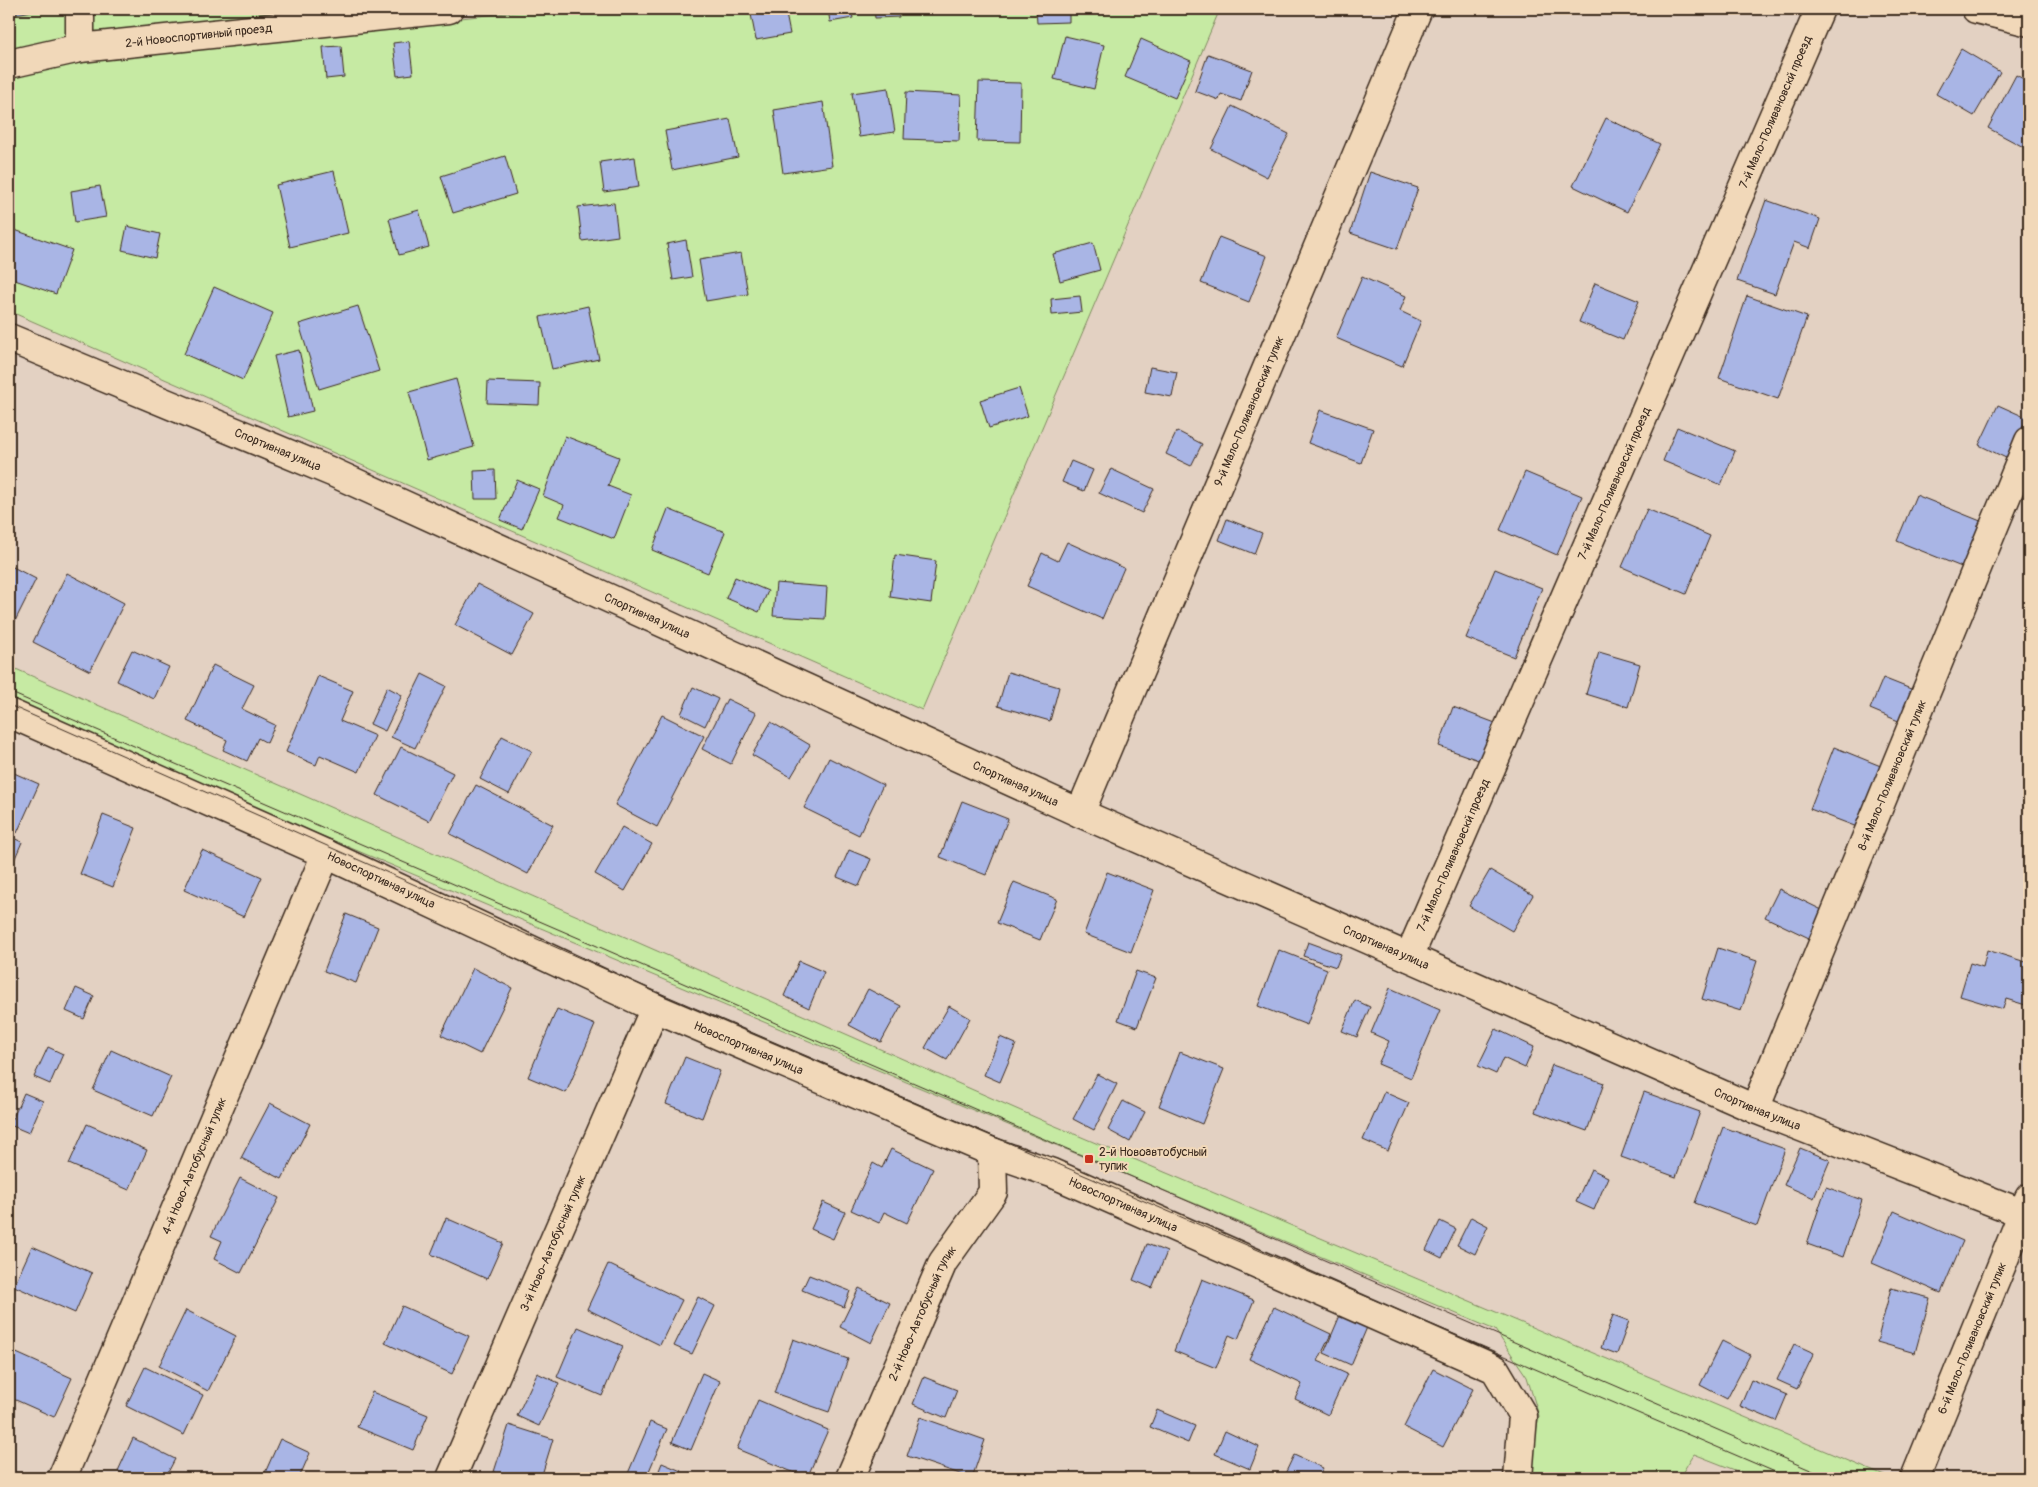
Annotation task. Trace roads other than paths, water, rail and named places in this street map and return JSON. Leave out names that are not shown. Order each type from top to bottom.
[{"type":"street","points":[[80,9],[80,48]]},
{"type":"street","name":"2-й Новоспортивный проезд","points":[[9,64],[80,48],[449,9]]},
{"type":"street","name":"9-й Мало-Поливановский тупик","points":[[1080,813],[1418,9]]},
{"type":"street","name":"7-й Мало-Поливановскй проезд","points":[[1409,957],[1820,9]]},
{"type":"street","points":[[1976,9],[2029,22]]},
{"type":"street","name":"Спортивная улица","points":[[9,338],[332,472],[1080,813],[1755,1109],[2027,1209]]},
{"type":"street","name":"8-й Мало-Поливановский тупик","points":[[1755,1109],[2029,441]]},
{"type":"street","name":"Новоспортивная улица","points":[[9,713],[326,854],[655,1008],[992,1152],[1052,1173],[1495,1369],[1523,1416],[1518,1478]]},
{"type":"street","name":"4-й Ново-Автобусный тупик","points":[[62,1478],[326,854]]},
{"type":"street","name":"3-й Ново-Автобусный тупик","points":[[451,1478],[655,1008]]},
{"type":"street","name":"2-й Ново-Автобусный тупик","points":[[850,1478],[943,1262],[993,1192],[992,1152]]},
{"type":"street","name":"6-й Мало-Поливановский тупик","points":[[1915,1478],[2027,1209]]},
{"type":"tram line","points":[[9,692],[1829,1478]]},
{"type":"tram line","points":[[9,705],[632,981],[1789,1478]]},
{"type":"place","name":"2-й Новоавтобусный тупик","points":[[1089,1159]]}]
